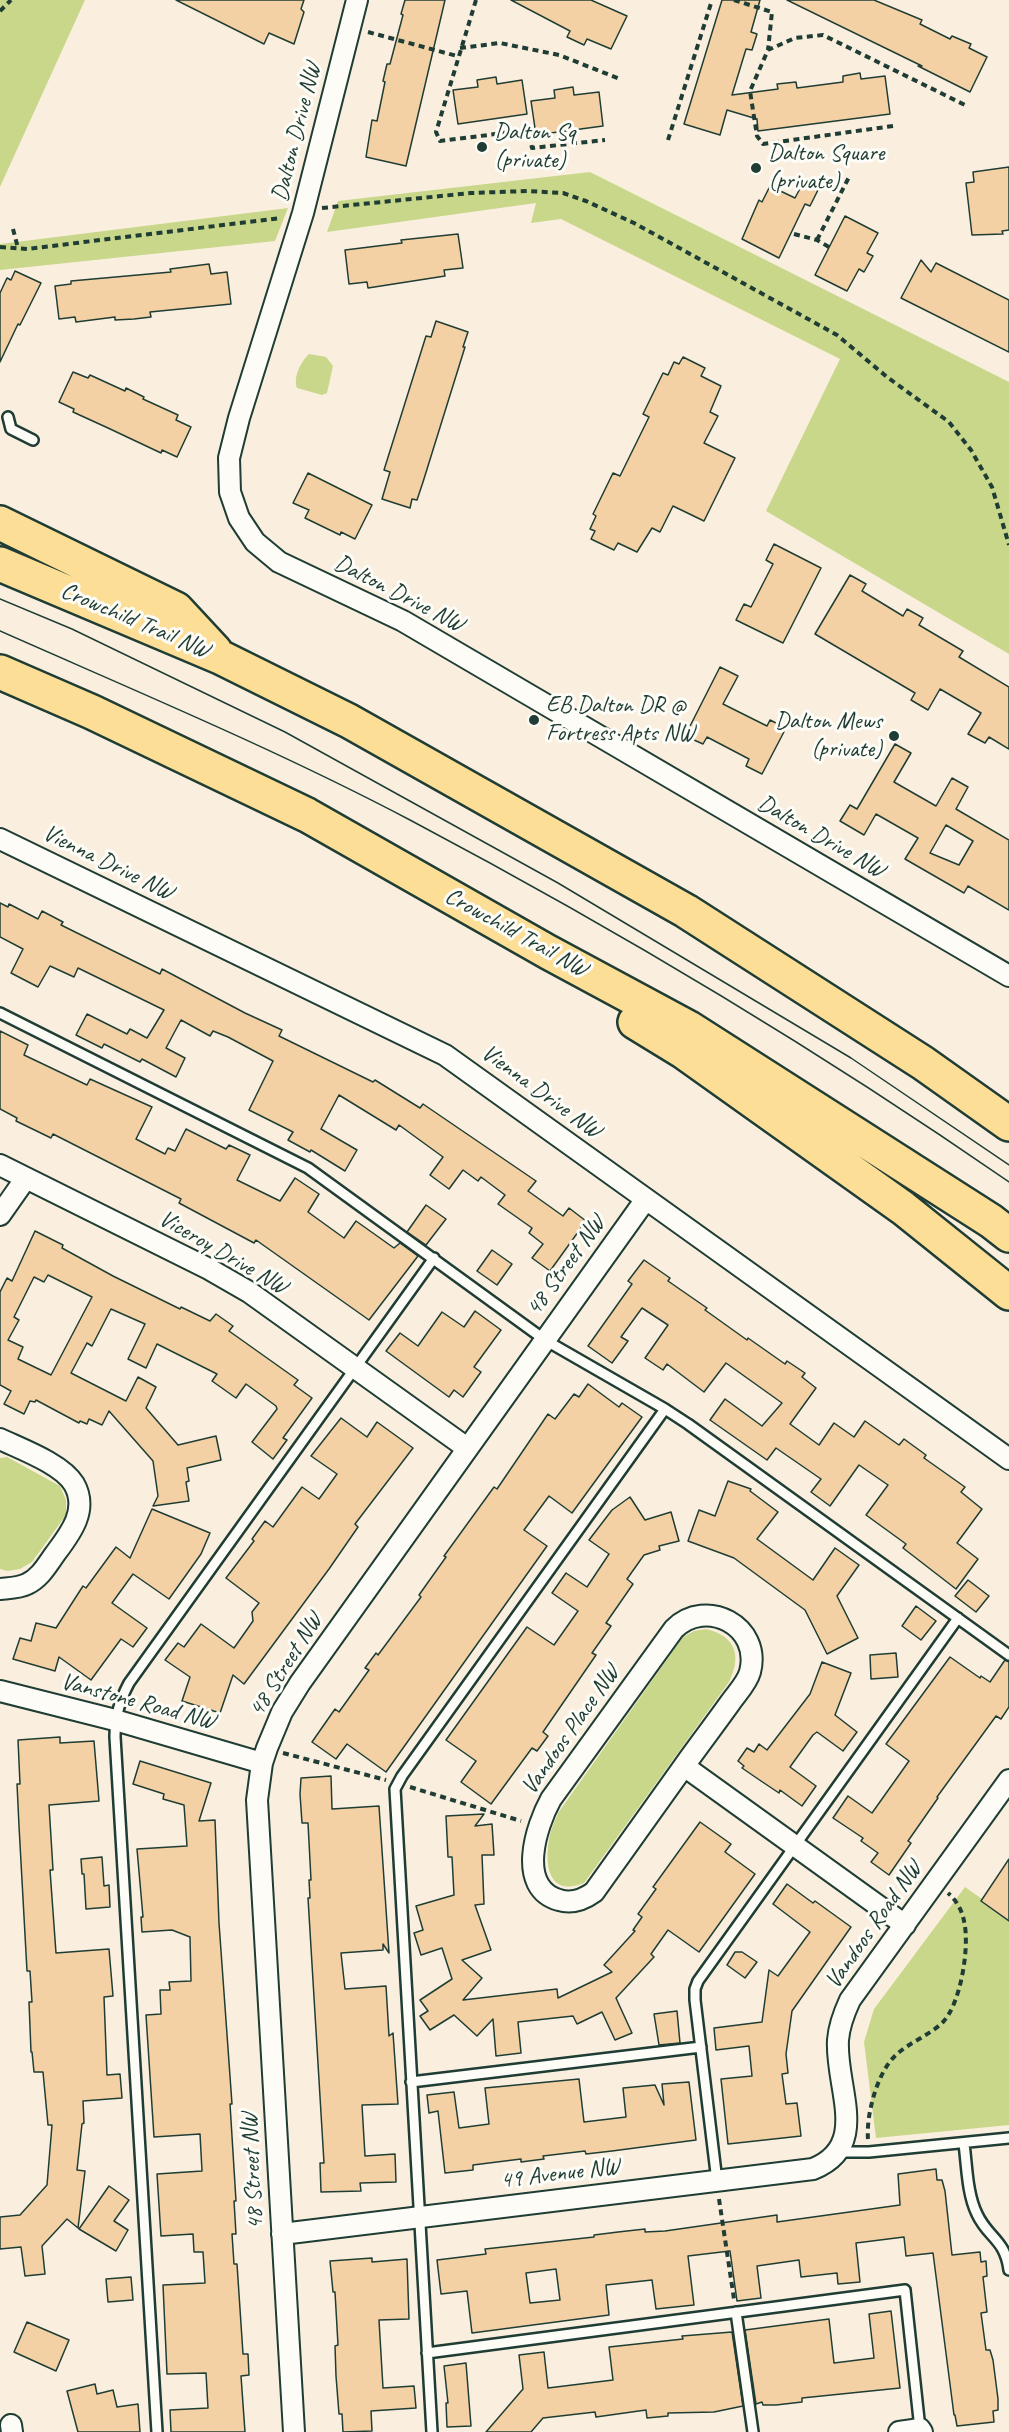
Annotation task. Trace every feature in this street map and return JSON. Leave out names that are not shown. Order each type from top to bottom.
[{"type":"highway","points":[[0,523],[176,609],[220,657]]},
{"type":"highway","name":"Crowchild Trail NW","points":[[0,564],[220,657],[349,721],[686,911],[923,1063],[1009,1124]]},
{"type":"highway","name":"Crowchild Trail NW","points":[[0,672],[92,712],[307,815],[548,952],[689,1028],[1009,1234]]},
{"type":"highway","points":[[548,952],[581,989],[684,1053],[903,1208],[1009,1293]]},
{"type":"street","name":"Dalton Drive NW","points":[[357,0],[303,213],[239,418],[229,458],[230,492],[239,518],[255,542],[279,562],[403,621],[1009,976]]},
{"type":"street","name":"Vienna Drive NW","points":[[0,839],[445,1055],[1009,1459]]},
{"type":"street","name":"Viceroy Drive NW","points":[[0,1165],[209,1269],[249,1292],[467,1448]]},
{"type":"street","points":[[0,1215],[26,1178]]},
{"type":"street","name":"48 Street NW","points":[[294,2432],[257,1800],[262,1763],[282,1712],[300,1683],[646,1199]]},
{"type":"street","points":[[0,1439],[69,1477],[75,1486],[79,1509],[74,1528],[37,1578],[19,1587],[0,1589]]},
{"type":"street","name":"Vandoos Place NW","points":[[711,1615],[732,1623],[747,1640],[751,1650],[750,1672],[684,1766],[594,1892],[577,1901],[567,1901],[549,1896],[543,1890],[534,1874],[535,1840],[551,1799],[674,1629],[690,1618],[711,1615]]},
{"type":"street","name":"Vanstone Road NW","points":[[0,1691],[115,1720],[262,1763]]},
{"type":"street","points":[[684,1766],[905,1924]]},
{"type":"street","name":"Vandoos Road NW","points":[[839,2152],[843,2146],[847,2129],[838,2055],[840,2025],[850,2000],[1009,1780]]},
{"type":"street","name":"49 Avenue NW","points":[[282,2234],[813,2169],[827,2163],[839,2152]]},
{"type":"street","points":[[898,2432],[921,2431]]},
{"type":"lane","points":[[8,417],[11,429],[33,440]]},
{"type":"lane","points":[[0,1013],[308,1168],[544,1340],[665,1409],[1009,1655]]},
{"type":"lane","points":[[157,2432],[115,1720],[120,1698],[434,1258]]},
{"type":"lane","points":[[432,2432],[395,1790],[402,1776],[665,1409]]},
{"type":"lane","points":[[717,2181],[695,2001],[698,1981],[958,1618]]},
{"type":"lane","points":[[411,2082],[701,2047]]},
{"type":"lane","points":[[839,2152],[1009,2139]]},
{"type":"lane","points":[[964,2144],[975,2212],[983,2226],[1004,2250],[1009,2270]]},
{"type":"lane","points":[[427,2353],[905,2290],[921,2431]]},
{"type":"lane","points":[[736,2312],[753,2432]]},
{"type":"path","points":[[0,11],[11,0]]},
{"type":"path","points":[[476,0],[457,56],[436,132],[440,141],[528,130],[532,148],[605,140]]},
{"type":"path","points":[[668,140],[711,0]]},
{"type":"path","points":[[734,0],[772,12],[768,50],[750,91],[757,136],[763,144],[893,126]]},
{"type":"path","points":[[368,32],[457,56]]},
{"type":"path","points":[[768,50],[795,38],[823,35],[965,105]]},
{"type":"path","points":[[460,48],[500,44],[558,55],[620,79]]},
{"type":"path","points":[[818,240],[849,177]]},
{"type":"path","points":[[322,208],[471,193],[527,191],[571,196],[634,223],[837,335],[887,377],[949,422],[971,450],[992,487],[1009,545]]},
{"type":"path","points":[[0,247],[18,248],[282,218]]},
{"type":"path","points":[[13,229],[18,248]]},
{"type":"path","points":[[794,234],[818,240],[829,247]]},
{"type":"path","points":[[869,2151],[867,2133],[871,2101],[886,2070],[894,2057],[944,2021],[954,2003],[964,1968],[965,1922],[955,1899],[934,1884]]},
{"type":"path","points":[[717,2181],[736,2312]]},
{"type":"green space","points":[[0,0],[85,0],[0,187]]},
{"type":"green space","points":[[590,172],[1009,382],[1009,654],[766,511],[840,359],[561,219],[531,223],[536,203],[327,232],[338,201]]},
{"type":"green space","points":[[288,208],[275,241],[0,270],[0,244]]},
{"type":"green space","points":[[309,354],[326,357],[333,366],[327,393],[322,395],[297,388],[298,370]]},
{"type":"green space","points":[[7,1457],[60,1486],[66,1500],[66,1515],[32,1562],[20,1569],[7,1571],[0,1569],[0,1458]]},
{"type":"green space","points":[[706,1629],[724,1637],[734,1648],[735,1664],[729,1682],[584,1883],[563,1886],[557,1883],[549,1869],[548,1850],[550,1833],[558,1813],[683,1637],[694,1631]]},
{"type":"green space","points":[[965,1887],[1009,1918],[1009,2125],[876,2138],[864,2042],[874,2009]]},
{"type":"building","points":[[176,0],[304,0],[301,9],[304,12],[294,44],[269,33],[264,44]]},
{"type":"building","points":[[405,0],[445,0],[406,166],[366,157],[372,120],[377,121],[385,82],[383,81],[387,64],[390,64]]},
{"type":"building","points":[[511,0],[591,0],[627,16],[611,49],[587,39],[584,45],[567,37],[570,31]]},
{"type":"building","points":[[722,0],[760,0],[751,32],[757,34],[752,50],[746,49],[732,95],[778,89],[777,84],[796,82],[797,88],[843,82],[843,76],[860,73],[861,79],[885,76],[890,114],[758,131],[757,119],[727,110],[720,135],[684,124]]},
{"type":"building","points":[[787,0],[874,0],[922,20],[920,24],[950,39],[952,36],[971,44],[969,48],[987,57],[970,92]]},
{"type":"building","points":[[496,77],[497,84],[522,80],[527,114],[458,124],[453,90],[478,87],[477,80]]},
{"type":"building","points":[[573,87],[574,95],[599,92],[603,126],[536,135],[531,101],[555,98],[554,90]]},
{"type":"building","points":[[1009,167],[1009,230],[1002,231],[1003,234],[972,235],[966,183],[974,182],[973,172]]},
{"type":"building","points":[[803,183],[818,190],[810,206],[805,204],[779,258],[742,239],[759,200],[762,202],[770,186],[795,198]]},
{"type":"building","points":[[845,216],[878,233],[867,253],[873,256],[864,272],[859,269],[847,291],[815,275]]},
{"type":"building","points":[[458,234],[463,268],[444,270],[445,276],[368,288],[367,282],[349,284],[345,250],[402,243],[401,240]]},
{"type":"building","points":[[921,260],[931,272],[936,263],[1009,300],[1009,352],[901,298]]},
{"type":"building","points":[[209,264],[211,274],[227,272],[231,304],[150,312],[151,317],[134,319],[115,320],[115,317],[76,322],[75,317],[59,319],[55,286],[71,284],[71,281],[171,272],[170,269]]},
{"type":"building","points":[[15,271],[41,283],[0,362],[0,293],[7,278],[11,280]]},
{"type":"building","points":[[436,321],[468,332],[423,482],[417,500],[412,499],[410,508],[382,499],[390,472],[384,470],[426,336],[431,337]]},
{"type":"building","points":[[683,357],[705,368],[701,376],[721,386],[710,412],[718,416],[704,443],[735,458],[704,521],[673,506],[660,532],[652,528],[637,552],[618,543],[614,550],[591,539],[595,531],[590,529],[596,516],[593,514],[613,473],[620,476],[649,417],[643,414],[663,373],[668,375],[674,362],[679,364]]},
{"type":"building","points":[[73,372],[88,378],[90,375],[125,391],[126,388],[144,397],[143,399],[178,415],[176,420],[191,427],[177,457],[162,450],[161,453],[73,412],[74,409],[59,402]]},
{"type":"building","points":[[308,473],[372,505],[355,539],[341,532],[340,535],[305,518],[309,510],[293,503]]},
{"type":"building","points":[[774,544],[821,568],[783,643],[736,620],[744,604],[751,607],[773,564],[766,560]]},
{"type":"building","points":[[850,575],[866,584],[862,591],[903,616],[907,609],[923,618],[919,625],[963,651],[959,657],[1009,687],[1009,749],[989,737],[985,743],[968,734],[981,713],[940,689],[928,710],[911,700],[915,693],[815,634]]},
{"type":"building","points":[[720,667],[738,676],[723,704],[767,726],[770,720],[786,728],[762,774],[746,766],[749,759],[707,737],[703,744],[685,736]]},
{"type":"building","points":[[895,744],[911,753],[894,782],[936,806],[952,778],[968,787],[956,809],[1009,840],[1009,910],[968,886],[964,893],[905,859],[918,838],[876,814],[864,835],[840,821],[850,805],[857,809]],"holes":[[[946,825],[973,841],[959,865],[930,853]]]},
{"type":"building","points":[[0,903],[8,907],[9,904],[38,919],[42,911],[63,922],[61,925],[160,974],[162,969],[282,1030],[279,1036],[373,1082],[375,1080],[420,1108],[423,1104],[536,1181],[528,1191],[563,1216],[569,1208],[586,1221],[550,1271],[532,1258],[543,1244],[529,1233],[532,1228],[498,1204],[505,1195],[481,1177],[478,1181],[463,1170],[449,1189],[430,1175],[443,1157],[399,1125],[396,1130],[339,1095],[321,1129],[357,1150],[345,1171],[311,1150],[310,1152],[288,1140],[293,1132],[249,1110],[273,1061],[228,1037],[213,1031],[210,1036],[181,1020],[166,1048],[185,1058],[176,1077],[142,1059],[140,1062],[104,1044],[102,1048],[76,1035],[87,1014],[127,1034],[130,1029],[147,1038],[164,1010],[78,968],[74,977],[50,966],[38,987],[11,973],[23,949],[0,937]]},
{"type":"building","points":[[0,1031],[28,1045],[24,1055],[87,1085],[90,1079],[152,1107],[136,1139],[165,1154],[168,1148],[175,1151],[186,1129],[226,1149],[229,1145],[250,1155],[237,1180],[280,1201],[295,1178],[319,1194],[308,1212],[344,1238],[356,1221],[394,1248],[400,1243],[418,1256],[369,1320],[256,1240],[254,1243],[179,1203],[181,1199],[53,1134],[51,1138],[16,1121],[17,1118],[0,1109]]},
{"type":"building","points":[[426,1205],[446,1219],[426,1245],[407,1232]]},
{"type":"building","points":[[35,1231],[63,1245],[62,1248],[113,1276],[180,1309],[181,1307],[210,1321],[216,1314],[233,1326],[229,1331],[298,1380],[294,1385],[312,1398],[283,1438],[287,1440],[273,1459],[252,1442],[277,1409],[276,1406],[246,1384],[236,1398],[212,1381],[217,1374],[157,1344],[146,1368],[128,1359],[145,1324],[111,1309],[92,1346],[87,1343],[71,1373],[126,1401],[138,1377],[156,1387],[146,1408],[178,1445],[216,1436],[221,1460],[187,1468],[189,1481],[186,1482],[189,1501],[153,1506],[158,1496],[153,1461],[109,1411],[102,1425],[89,1419],[87,1424],[80,1421],[79,1423],[36,1400],[35,1402],[30,1401],[24,1414],[4,1404],[11,1391],[0,1385],[0,1292],[7,1278],[12,1281]],"holes":[[[48,1275],[92,1297],[51,1375],[18,1359],[23,1347],[8,1340],[19,1320],[14,1317],[34,1277],[44,1282]]]},
{"type":"building","points":[[492,1250],[512,1264],[497,1285],[477,1271]]},
{"type":"building","points":[[644,1260],[670,1278],[668,1281],[707,1308],[705,1310],[747,1340],[748,1338],[785,1364],[787,1361],[805,1373],[802,1377],[816,1388],[790,1424],[819,1445],[834,1423],[854,1437],[865,1421],[899,1445],[904,1439],[926,1455],[924,1458],[965,1487],[961,1492],[982,1509],[957,1543],[978,1559],[956,1589],[903,1548],[906,1544],[866,1515],[888,1485],[859,1465],[830,1506],[811,1492],[821,1479],[776,1448],[767,1460],[710,1420],[725,1399],[762,1426],[782,1403],[726,1363],[704,1392],[667,1364],[663,1370],[645,1358],[668,1325],[642,1308],[621,1337],[628,1341],[612,1363],[588,1346],[632,1284],[628,1281]]},
{"type":"building","points":[[475,1311],[501,1330],[474,1367],[481,1372],[463,1397],[454,1390],[449,1397],[386,1351],[400,1333],[418,1346],[442,1312],[464,1327]]},
{"type":"building","points":[[588,1384],[619,1407],[622,1403],[642,1417],[572,1513],[549,1496],[524,1530],[547,1546],[386,1772],[347,1744],[336,1759],[312,1742],[335,1709],[339,1712],[369,1670],[365,1668],[376,1653],[378,1655],[421,1597],[419,1595],[446,1557],[444,1556],[494,1487],[497,1489],[548,1414],[555,1419],[574,1394],[579,1397]]},
{"type":"building","points":[[341,1418],[367,1437],[377,1422],[413,1448],[355,1524],[358,1527],[329,1569],[244,1684],[233,1675],[220,1713],[182,1701],[190,1677],[165,1660],[178,1643],[184,1647],[201,1624],[234,1648],[253,1621],[252,1612],[259,1603],[226,1578],[254,1541],[252,1539],[265,1521],[273,1527],[302,1487],[319,1499],[337,1474],[311,1456]]},
{"type":"building","points":[[728,1481],[751,1489],[750,1491],[778,1512],[757,1539],[813,1580],[835,1548],[859,1565],[837,1596],[858,1638],[827,1654],[805,1610],[734,1558],[688,1541],[699,1510],[715,1516]]},
{"type":"building","points":[[630,1497],[645,1520],[671,1512],[679,1541],[659,1546],[660,1550],[644,1555],[627,1579],[633,1584],[606,1623],[611,1626],[592,1653],[596,1655],[543,1732],[548,1736],[537,1751],[532,1748],[491,1804],[461,1782],[476,1761],[446,1740],[527,1627],[554,1645],[578,1611],[552,1593],[566,1573],[587,1587],[609,1554],[589,1540],[612,1510]]},
{"type":"building","points":[[152,1509],[210,1533],[201,1554],[169,1599],[133,1574],[112,1603],[147,1628],[133,1647],[121,1639],[91,1680],[59,1657],[55,1671],[13,1659],[20,1638],[31,1641],[36,1623],[56,1628],[83,1586],[86,1588],[116,1547],[130,1558]]},
{"type":"building","points":[[968,1580],[989,1596],[976,1612],[955,1596]]},
{"type":"building","points":[[916,1606],[936,1621],[921,1640],[902,1626]]},
{"type":"building","points":[[896,1653],[898,1677],[871,1679],[870,1655]]},
{"type":"building","points":[[950,1657],[980,1678],[981,1676],[990,1682],[1005,1660],[1009,1662],[1009,1707],[1001,1719],[996,1716],[937,1797],[908,1841],[911,1843],[889,1875],[871,1862],[878,1853],[861,1841],[863,1838],[833,1818],[848,1796],[872,1813],[909,1761],[886,1744]]},
{"type":"building","points":[[822,1662],[851,1673],[835,1715],[857,1732],[843,1751],[817,1732],[813,1735],[790,1767],[816,1786],[802,1806],[742,1768],[744,1766],[738,1761],[747,1748],[754,1752],[759,1744],[767,1750],[810,1694]]},
{"type":"building","points":[[60,1737],[60,1743],[94,1741],[99,1801],[49,1805],[53,1870],[50,1870],[56,1953],[109,1949],[113,1996],[104,1997],[107,2075],[120,2074],[122,2098],[83,2101],[84,2123],[82,2124],[77,2170],[85,2171],[78,2228],[67,2219],[42,2246],[45,2274],[25,2276],[21,2247],[0,2249],[0,2217],[20,2215],[47,2185],[52,2125],[48,2125],[43,2072],[34,2072],[31,2052],[29,2002],[32,2002],[30,1971],[27,1971],[19,1826],[18,1740]]},
{"type":"building","points":[[140,1761],[211,1783],[199,1821],[215,1820],[236,2201],[234,2201],[236,2234],[232,2234],[234,2264],[237,2264],[243,2354],[248,2354],[249,2375],[241,2376],[245,2432],[171,2432],[170,2410],[208,2408],[206,2373],[167,2374],[163,2285],[205,2283],[203,2252],[194,2252],[193,2234],[161,2236],[157,2174],[202,2171],[200,2134],[154,2137],[146,2015],[161,2014],[160,1990],[170,1990],[169,1982],[191,1981],[190,1937],[172,1930],[142,1932],[141,1917],[143,1917],[137,1849],[187,1846],[184,1805],[163,1799],[164,1794],[133,1784]]},
{"type":"building","points":[[331,1776],[332,1809],[379,1806],[389,1953],[383,1944],[383,1950],[341,1953],[345,1989],[386,1986],[389,2036],[393,2033],[398,2104],[362,2105],[365,2156],[395,2154],[396,2182],[360,2183],[361,2191],[321,2192],[320,2163],[324,2163],[308,1898],[310,1898],[309,1880],[311,1880],[308,1823],[302,1823],[300,1794],[301,1778]]},
{"type":"building","points":[[484,1814],[475,1826],[492,1824],[494,1855],[482,1855],[484,1904],[475,1905],[491,1950],[462,1960],[482,1978],[463,2000],[557,1989],[558,1998],[612,1972],[604,1965],[635,1931],[633,1930],[642,1917],[638,1914],[656,1889],[653,1887],[700,1822],[731,1844],[725,1852],[755,1874],[699,1952],[668,1930],[651,1954],[654,1957],[616,1998],[632,2033],[615,2040],[602,2012],[577,2024],[573,2016],[518,2022],[521,2053],[496,2056],[493,2019],[477,2036],[454,2015],[430,2030],[420,2016],[428,2011],[420,2000],[452,1979],[442,1948],[421,1955],[414,1933],[423,1930],[416,1906],[454,1895],[452,1857],[448,1857],[446,1816]]},
{"type":"building","points":[[102,1857],[104,1886],[109,1885],[110,1907],[86,1909],[81,1859]]},
{"type":"building","points":[[1009,1859],[1009,1921],[981,1901]]},
{"type":"building","points":[[787,1884],[851,1927],[792,2011],[786,2054],[788,2073],[782,2074],[786,2104],[797,2103],[801,2136],[728,2144],[721,2079],[752,2076],[749,2046],[716,2050],[714,2028],[762,2022],[769,1970],[778,1976],[810,1932],[773,1904]]},
{"type":"building","points":[[735,1952],[742,1952],[757,1962],[745,1978],[727,1965]]},
{"type":"building","points":[[677,2011],[680,2043],[659,2045],[654,2014]]},
{"type":"building","points":[[579,2079],[584,2122],[626,2117],[623,2088],[655,2085],[664,2105],[662,2084],[689,2082],[696,2140],[586,2154],[585,2151],[543,2156],[544,2159],[521,2162],[521,2159],[473,2165],[473,2170],[445,2173],[438,2111],[429,2113],[427,2095],[454,2092],[459,2128],[489,2124],[485,2088]]},
{"type":"building","points":[[936,2169],[937,2180],[942,2180],[945,2191],[952,2255],[980,2252],[981,2262],[986,2261],[987,2276],[983,2277],[987,2312],[981,2313],[986,2350],[990,2350],[993,2360],[998,2399],[998,2410],[993,2411],[994,2422],[957,2426],[933,2253],[906,2256],[904,2237],[856,2243],[860,2282],[838,2284],[837,2273],[801,2277],[799,2260],[757,2266],[761,2298],[737,2301],[730,2251],[688,2256],[694,2305],[656,2309],[652,2280],[606,2285],[609,2315],[472,2333],[467,2291],[441,2294],[437,2260],[486,2254],[485,2249],[594,2237],[594,2235],[618,2232],[645,2229],[645,2232],[665,2231],[777,2215],[777,2222],[900,2205],[898,2174]],"holes":[[[556,2269],[560,2300],[530,2303],[526,2273]]]},
{"type":"building","points":[[109,2186],[129,2200],[114,2221],[128,2230],[116,2251],[79,2229]]},
{"type":"building","points":[[372,2258],[372,2262],[407,2259],[409,2319],[379,2320],[383,2388],[414,2386],[416,2408],[371,2411],[372,2431],[343,2432],[336,2376],[335,2346],[338,2345],[335,2292],[333,2292],[330,2261]]},
{"type":"building","points":[[131,2277],[133,2300],[108,2302],[106,2279]]},
{"type":"building","points":[[891,2311],[900,2388],[802,2398],[802,2402],[776,2405],[763,2405],[762,2402],[756,2404],[745,2330],[829,2319],[834,2363],[874,2358],[869,2314]]},
{"type":"building","points":[[27,2322],[69,2340],[56,2371],[14,2352]]},
{"type":"building","points":[[732,2332],[743,2406],[714,2412],[668,2413],[668,2416],[647,2418],[646,2410],[596,2417],[595,2412],[543,2418],[531,2432],[486,2432],[523,2389],[519,2355],[544,2352],[548,2388],[613,2380],[609,2347],[683,2339],[682,2336]]},
{"type":"building","points":[[466,2363],[471,2426],[447,2427],[446,2403],[448,2403],[444,2366]]},
{"type":"building","points":[[95,2384],[97,2394],[113,2390],[117,2407],[138,2404],[140,2432],[78,2432],[67,2391]]},
{"type":"tram line","points":[[0,599],[72,629],[285,732],[558,883],[851,1058],[1009,1165]]},
{"type":"tram line","points":[[0,631],[207,722],[360,794],[487,861],[715,992],[863,1085],[1009,1182]]},
{"type":"place","name":"Dalton Sq (private)","points":[[482,147]]},
{"type":"place","name":"Dalton Square (private)","points":[[756,168]]},
{"type":"place","name":"EB Dalton DR @ Fortress Apts NW","points":[[534,720]]},
{"type":"place","name":"Dalton Mews (private)","points":[[894,736]]}]
